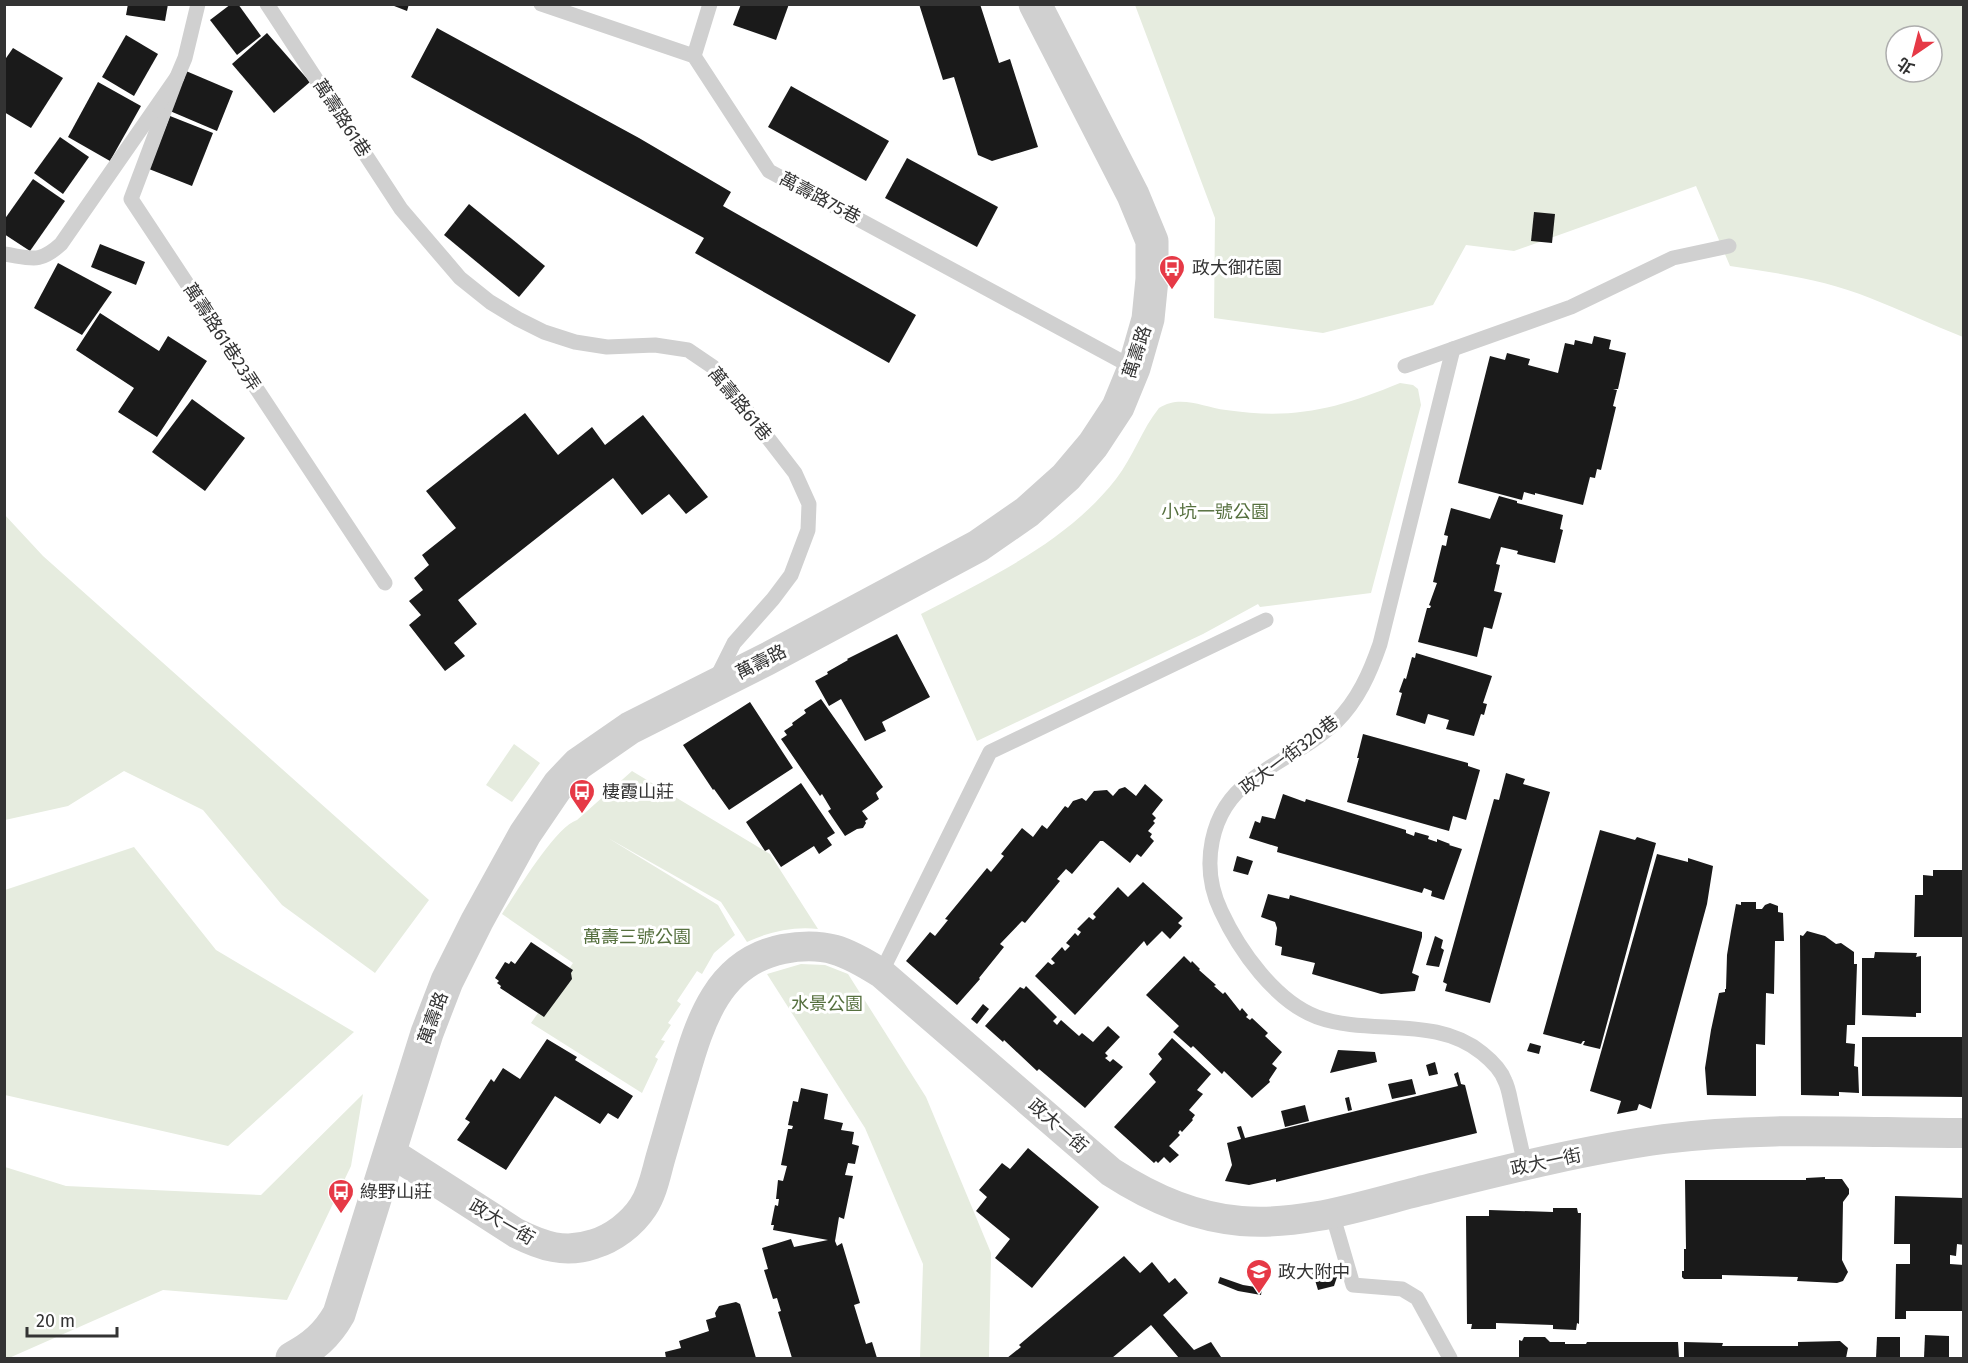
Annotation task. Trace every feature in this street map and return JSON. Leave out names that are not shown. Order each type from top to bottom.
[{"type":"street","name":"萬壽路","points":[[292,1359],[313,1347],[330,1330],[339,1314],[426,1033],[447,981],[477,921],[539,813],[560,784],[591,753],[630,728],[978,546],[1027,512],[1066,477],[1093,446],[1118,407],[1134,368],[1148,319],[1152,279],[1152,241],[1133,195],[1035,4]]},
{"type":"street","name":"政大一街","points":[[390,1152],[535,1243],[558,1249],[581,1248],[602,1242],[624,1228],[634,1218],[651,1193],[696,1035],[712,1000],[735,972],[753,960],[774,951],[798,946],[818,946],[854,956],[880,973],[1112,1172],[1149,1195],[1196,1213],[1240,1221],[1294,1221],[1525,1165],[1663,1139],[1731,1132],[1964,1133]]},
{"type":"lane","points":[[4,254],[35,259],[47,256],[61,244],[177,77],[185,58],[198,4]]},
{"type":"lane","name":"萬壽路61巷","points":[[267,4],[401,209],[460,278],[490,302],[518,319],[544,332],[575,342],[607,347],[655,345],[688,350],[713,367],[795,473],[808,504],[808,530],[791,575],[734,643],[712,687]]},
{"type":"lane","points":[[541,4],[694,56],[710,4]]},
{"type":"lane","name":"萬壽路75巷","points":[[694,56],[769,171],[1134,368]]},
{"type":"lane","name":"萬壽路61巷23弄","points":[[177,77],[131,199],[385,583]]},
{"type":"lane","points":[[1405,366],[1571,307],[1673,258],[1729,246]]},
{"type":"lane","name":"政大一街320巷","points":[[1453,349],[1380,644],[1370,673],[1355,699],[1335,722],[1309,742],[1247,782],[1224,808],[1212,834],[1209,861],[1214,897],[1227,924],[1251,961],[1275,989],[1293,1004],[1316,1016],[1341,1023],[1450,1034],[1473,1046],[1493,1062],[1506,1081],[1525,1165]]},
{"type":"lane","points":[[880,973],[990,752],[1266,620]]},
{"type":"lane","points":[[1332,1213],[1353,1285],[1402,1289],[1417,1298],[1450,1359]]},
{"type":"green space","points":[[1135,5],[1963,5],[1963,337],[1836,286],[1783,274],[1730,266],[1696,186],[1514,251],[1466,245],[1433,305],[1323,333],[1214,318],[1215,218]]},
{"type":"green space","name":"小坑一號公園","points":[[1400,383],[1413,385],[1418,389],[1421,405],[1371,593],[1260,607],[1258,604],[1203,634],[977,741],[921,614],[1001,572],[1051,540],[1075,521],[1116,479],[1159,408],[1175,402],[1183,402],[1250,413],[1294,413],[1335,406]]},
{"type":"green space","points":[[4,514],[43,556],[429,900],[375,973],[282,905],[203,810],[124,771],[68,806],[5,820]]},
{"type":"green space","points":[[514,744],[540,763],[512,802],[486,785]]},
{"type":"green space","name":"萬壽三號公園","points":[[632,771],[770,854],[818,929],[800,928],[781,931],[747,942],[721,902],[608,838],[718,905],[735,935],[714,953],[702,974],[697,971],[677,1001],[681,1004],[668,1023],[671,1025],[661,1040],[665,1041],[655,1057],[658,1059],[642,1093],[531,1023],[573,963],[502,914],[547,847],[568,825],[577,820]]},
{"type":"green space","points":[[134,847],[216,950],[354,1032],[228,1146],[5,1095],[5,890]]},
{"type":"green space","name":"水景公園","points":[[801,964],[825,965],[848,974],[926,1097],[991,1253],[989,1358],[920,1358],[923,1264],[865,1128],[767,974]]},
{"type":"green space","points":[[363,1094],[351,1166],[287,1300],[163,1290],[5,1358],[5,1167],[66,1186],[261,1195]]},
{"type":"building","points":[[128,4],[168,4],[165,21],[126,15]]},
{"type":"building","points":[[231,4],[238,4],[261,36],[237,55],[210,20]]},
{"type":"building","points":[[389,4],[409,4],[407,11]]},
{"type":"building","points":[[741,4],[789,4],[776,40],[733,25]]},
{"type":"building","points":[[919,4],[980,4],[999,63],[1010,59],[1038,147],[992,161],[978,155],[954,77],[943,80]]},
{"type":"building","points":[[437,28],[639,138],[731,192],[723,206],[916,315],[889,363],[695,253],[704,238],[411,77]]},
{"type":"building","points":[[267,33],[310,82],[274,113],[232,64]]},
{"type":"building","points":[[126,35],[158,54],[134,96],[102,77]]},
{"type":"building","points":[[13,48],[63,78],[31,128],[4,112],[4,61]]},
{"type":"building","points":[[186,71],[233,91],[217,131],[170,111]]},
{"type":"building","points":[[98,82],[141,106],[110,161],[68,137]]},
{"type":"building","points":[[791,86],[889,141],[866,181],[768,127]]},
{"type":"building","points":[[170,116],[213,133],[192,186],[149,169]]},
{"type":"building","points":[[60,137],[89,157],[63,194],[34,173]]},
{"type":"building","points":[[907,158],[998,207],[977,247],[885,198]]},
{"type":"building","points":[[33,179],[65,201],[30,251],[4,234],[4,220]]},
{"type":"building","points":[[469,204],[545,266],[519,297],[444,235]]},
{"type":"building","points":[[1534,212],[1555,214],[1552,243],[1531,241]]},
{"type":"building","points":[[100,244],[145,262],[136,285],[91,267]]},
{"type":"building","points":[[58,263],[112,292],[82,335],[34,308]]},
{"type":"building","points":[[100,313],[159,351],[168,336],[207,361],[157,437],[118,412],[134,388],[76,350]]},
{"type":"building","points":[[1594,336],[1611,340],[1609,349],[1626,353],[1618,389],[1613,389],[1617,390],[1613,406],[1616,407],[1601,470],[1597,469],[1595,478],[1590,477],[1583,505],[1524,492],[1522,500],[1458,483],[1490,356],[1505,360],[1507,353],[1530,359],[1528,365],[1558,373],[1565,343],[1574,345],[1575,340],[1592,344]]},
{"type":"building","points":[[192,399],[245,438],[205,491],[152,452]]},
{"type":"building","points":[[525,413],[558,455],[592,427],[605,445],[643,415],[708,497],[686,514],[669,494],[642,515],[613,478],[458,600],[477,624],[454,643],[465,656],[445,671],[409,625],[421,615],[409,601],[423,590],[414,578],[429,565],[422,555],[456,528],[426,491]]},
{"type":"building","points":[[1499,496],[1563,515],[1560,529],[1563,530],[1555,563],[1517,554],[1518,551],[1501,547],[1496,564],[1500,565],[1494,591],[1502,593],[1492,629],[1484,627],[1477,657],[1418,642],[1427,608],[1431,606],[1429,605],[1437,583],[1433,582],[1442,545],[1446,546],[1448,536],[1444,535],[1451,508],[1490,519]]},
{"type":"building","points":[[897,634],[930,697],[882,722],[886,731],[865,741],[841,699],[829,706],[815,681],[847,659]]},
{"type":"building","points":[[1416,653],[1492,676],[1483,703],[1487,704],[1484,715],[1481,714],[1474,736],[1446,729],[1449,720],[1428,714],[1425,724],[1396,715],[1402,693],[1399,692],[1404,678],[1406,679],[1412,657],[1415,658]]},
{"type":"building","points":[[821,699],[883,787],[876,793],[879,799],[862,811],[868,819],[863,828],[845,836],[828,811],[831,809],[822,794],[820,796],[781,739],[787,735],[784,731],[806,713],[804,710]]},
{"type":"building","points":[[750,702],[793,768],[729,810],[683,745]]},
{"type":"building","points":[[1363,734],[1468,763],[1468,766],[1480,770],[1466,820],[1453,816],[1449,831],[1347,802]]},
{"type":"building","points":[[1506,773],[1525,779],[1523,784],[1550,792],[1490,1003],[1445,991],[1447,984],[1443,982],[1494,799],[1499,800]]},
{"type":"building","points":[[801,783],[835,833],[827,838],[832,845],[819,854],[814,846],[781,867],[769,849],[765,851],[746,822]]},
{"type":"building","points":[[1145,784],[1163,800],[1152,814],[1156,818],[1153,821],[1155,823],[1148,831],[1152,834],[1150,837],[1154,841],[1141,857],[1137,854],[1130,863],[1100,841],[1072,874],[1066,869],[1057,879],[1060,881],[1025,923],[1022,921],[1000,944],[1004,947],[957,1005],[906,961],[930,932],[935,936],[948,920],[945,919],[987,868],[991,872],[1004,856],[1001,854],[1022,828],[1033,837],[1042,825],[1047,829],[1065,806],[1068,808],[1073,801],[1082,798],[1086,801],[1094,791],[1107,790],[1113,796],[1119,789],[1125,787],[1136,796]]},
{"type":"building","points":[[1283,794],[1406,830],[1406,833],[1414,836],[1415,832],[1429,836],[1428,839],[1437,842],[1437,839],[1462,849],[1444,900],[1431,896],[1432,891],[1424,888],[1422,893],[1277,852],[1278,847],[1249,838],[1255,821],[1260,823],[1262,816],[1275,819]]},
{"type":"building","points":[[1600,830],[1635,840],[1637,837],[1656,843],[1600,1049],[1583,1045],[1585,1041],[1581,1044],[1543,1034]]},
{"type":"building","points":[[1657,854],[1688,862],[1688,858],[1713,866],[1707,904],[1651,1109],[1639,1104],[1637,1110],[1617,1114],[1621,1101],[1590,1091]]},
{"type":"building","points":[[1237,856],[1253,861],[1248,875],[1233,871]]},
{"type":"building","points":[[1933,870],[1964,870],[1964,937],[1914,937],[1915,895],[1923,895],[1923,875],[1933,876]]},
{"type":"building","points":[[1143,882],[1183,918],[1178,923],[1182,926],[1170,939],[1162,931],[1147,946],[1144,941],[1075,1015],[1035,976],[1048,962],[1052,965],[1055,963],[1051,959],[1062,947],[1065,951],[1070,946],[1066,943],[1075,933],[1078,936],[1081,932],[1077,929],[1089,917],[1093,920],[1096,917],[1093,914],[1118,887],[1128,897]]},
{"type":"building","points":[[1268,894],[1289,899],[1290,895],[1422,932],[1412,973],[1419,976],[1415,991],[1381,994],[1312,974],[1315,963],[1281,955],[1282,947],[1275,945],[1277,928],[1275,922],[1261,917]]},
{"type":"building","points":[[1741,902],[1756,902],[1756,909],[1762,909],[1770,903],[1778,906],[1778,912],[1783,913],[1784,941],[1775,941],[1774,994],[1766,993],[1765,1045],[1756,1044],[1756,1096],[1707,1095],[1705,1068],[1711,1030],[1719,993],[1725,992],[1726,989],[1727,955],[1731,931],[1736,904],[1741,905]]},
{"type":"building","points":[[1807,931],[1825,936],[1836,944],[1841,943],[1854,952],[1854,964],[1857,964],[1855,1025],[1847,1025],[1846,1043],[1855,1044],[1854,1066],[1858,1067],[1859,1093],[1839,1092],[1839,1096],[1801,1095],[1800,935],[1803,936]]},
{"type":"building","points":[[1435,936],[1443,940],[1441,948],[1444,950],[1439,967],[1426,965]]},
{"type":"building","points":[[531,942],[573,970],[572,979],[544,1017],[500,988],[501,986],[497,983],[499,981],[495,978],[505,962],[509,964],[511,961],[515,964]]},
{"type":"building","points":[[1875,952],[1917,953],[1916,957],[1921,956],[1921,1013],[1916,1013],[1916,1017],[1862,1015],[1862,958],[1874,958]]},
{"type":"building","points":[[1184,956],[1191,963],[1192,961],[1223,994],[1225,992],[1240,1011],[1242,1008],[1248,1015],[1246,1017],[1250,1020],[1252,1018],[1268,1033],[1265,1036],[1282,1052],[1272,1064],[1277,1068],[1270,1082],[1252,1098],[1224,1071],[1222,1074],[1193,1046],[1191,1048],[1173,1032],[1179,1026],[1146,995]]},
{"type":"building","points":[[1026,986],[1057,1017],[1053,1021],[1057,1025],[1061,1020],[1079,1036],[1082,1033],[1093,1042],[1108,1026],[1120,1037],[1105,1053],[1108,1056],[1105,1058],[1110,1062],[1113,1059],[1123,1067],[1085,1108],[1039,1069],[1037,1071],[1004,1040],[1003,1042],[985,1026],[1020,987],[1024,989]]},
{"type":"building","points":[[983,1004],[989,1009],[977,1024],[971,1019]]},
{"type":"building","points":[[1862,1037],[1964,1037],[1964,1097],[1862,1096]]},
{"type":"building","points":[[1172,1038],[1211,1074],[1197,1090],[1203,1094],[1189,1110],[1195,1115],[1193,1120],[1182,1132],[1180,1130],[1178,1133],[1180,1135],[1169,1146],[1179,1155],[1170,1163],[1164,1157],[1158,1163],[1156,1161],[1154,1163],[1114,1127],[1156,1082],[1149,1074],[1162,1059],[1158,1054]]},
{"type":"building","points":[[547,1039],[577,1057],[575,1060],[633,1096],[618,1119],[608,1113],[600,1124],[555,1096],[506,1170],[457,1140],[470,1122],[465,1119],[491,1079],[494,1082],[503,1068],[520,1079]]},
{"type":"building","points":[[1530,1043],[1541,1046],[1539,1054],[1527,1051]]},
{"type":"building","points":[[1338,1050],[1375,1052],[1377,1062],[1330,1073]]},
{"type":"building","points":[[1435,1062],[1438,1074],[1429,1076],[1426,1065]]},
{"type":"building","points":[[1458,1072],[1461,1084],[1465,1085],[1477,1133],[1276,1182],[1276,1179],[1249,1185],[1225,1181],[1232,1165],[1227,1143],[1241,1139],[1237,1127],[1241,1126],[1245,1138],[1458,1086],[1454,1074]]},
{"type":"building","points":[[1412,1079],[1416,1094],[1392,1099],[1388,1084]]},
{"type":"building","points":[[801,1088],[828,1094],[824,1119],[843,1123],[841,1130],[854,1132],[852,1144],[859,1146],[855,1164],[848,1163],[845,1175],[853,1176],[844,1219],[839,1217],[835,1241],[837,1246],[842,1243],[860,1303],[854,1305],[866,1344],[872,1342],[877,1358],[792,1358],[778,1312],[781,1311],[777,1298],[773,1299],[764,1270],[768,1269],[762,1248],[791,1239],[794,1247],[828,1240],[773,1230],[774,1225],[771,1225],[775,1205],[778,1206],[779,1199],[776,1199],[778,1180],[783,1181],[787,1166],[781,1165],[788,1129],[792,1129],[793,1126],[788,1125],[793,1101],[798,1102]]},
{"type":"building","points":[[1349,1097],[1352,1110],[1348,1111],[1345,1098]]},
{"type":"building","points":[[1305,1105],[1309,1121],[1285,1127],[1281,1111]]},
{"type":"building","points":[[1028,1148],[1099,1207],[1032,1288],[995,1258],[1010,1239],[976,1211],[987,1197],[979,1190],[1002,1163],[1010,1169]]},
{"type":"building","points":[[1825,1177],[1825,1179],[1842,1179],[1849,1189],[1849,1194],[1843,1202],[1842,1260],[1848,1272],[1843,1281],[1837,1283],[1797,1281],[1798,1277],[1722,1275],[1722,1279],[1684,1279],[1682,1277],[1684,1249],[1686,1249],[1685,1180],[1806,1180],[1806,1178]]},
{"type":"building","points":[[1895,1196],[1964,1198],[1964,1245],[1957,1244],[1956,1256],[1950,1255],[1950,1264],[1964,1265],[1964,1311],[1906,1311],[1906,1319],[1895,1319],[1896,1264],[1910,1264],[1910,1244],[1894,1244]]},
{"type":"building","points":[[1553,1208],[1577,1208],[1578,1213],[1581,1213],[1579,1324],[1577,1323],[1576,1330],[1553,1329],[1553,1325],[1496,1323],[1496,1329],[1471,1329],[1472,1324],[1467,1324],[1466,1216],[1489,1216],[1489,1210],[1553,1212]]},
{"type":"building","points":[[1124,1256],[1140,1273],[1152,1262],[1169,1283],[1175,1278],[1188,1293],[1163,1315],[1194,1350],[1211,1342],[1221,1357],[1179,1358],[1151,1325],[1112,1358],[1007,1358],[1021,1347],[1019,1345]]},
{"type":"building","points":[[1319,1265],[1327,1265],[1335,1270],[1337,1277],[1334,1286],[1318,1290],[1315,1280],[1311,1281],[1313,1270]]},
{"type":"building","points":[[1220,1277],[1243,1285],[1262,1288],[1261,1295],[1238,1291],[1218,1283]]},
{"type":"building","points":[[736,1302],[740,1304],[756,1358],[666,1358],[665,1352],[681,1348],[679,1341],[709,1331],[706,1320],[716,1317],[715,1313],[719,1306]]},
{"type":"building","points":[[1925,1335],[1949,1336],[1949,1358],[1924,1358]]},
{"type":"building","points":[[1524,1337],[1545,1337],[1550,1342],[1565,1342],[1565,1344],[1678,1342],[1679,1358],[1519,1358],[1519,1340],[1522,1341]]},
{"type":"building","points":[[1877,1337],[1900,1337],[1900,1358],[1876,1358]]},
{"type":"building","points":[[1840,1341],[1848,1348],[1846,1358],[1684,1358],[1684,1342],[1723,1343],[1722,1346],[1798,1346],[1798,1342]]},
{"type":"place","name":"政大御花園","points":[[1172,291]]},
{"type":"place","name":"棲霞山莊","points":[[582,815]]},
{"type":"place","name":"綠野山莊","points":[[341,1215]]},
{"type":"place","name":"政大附中","points":[[1259,1295]]}]
